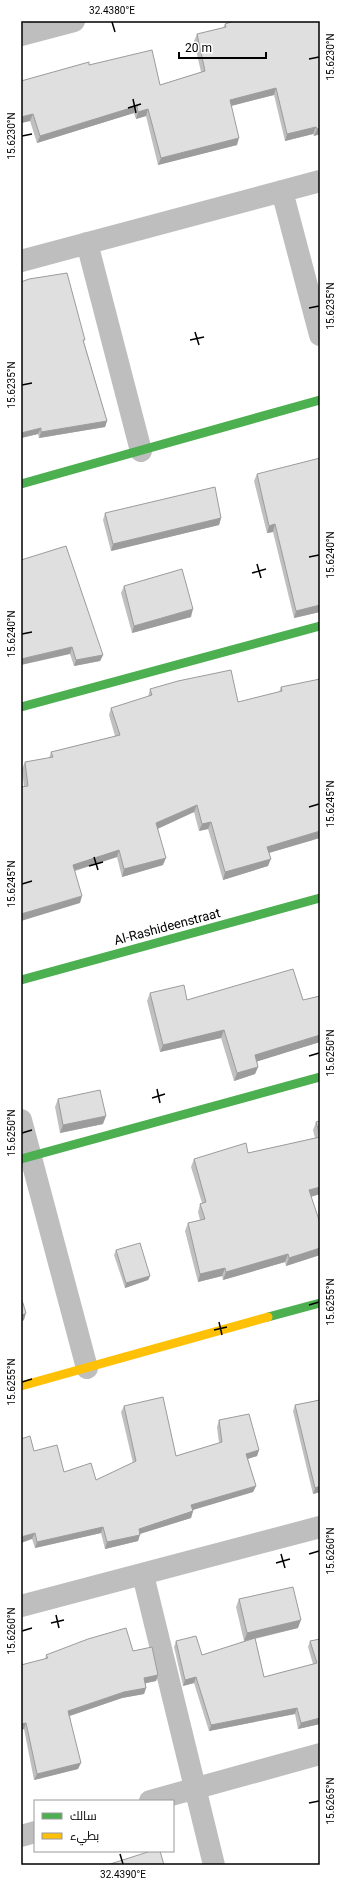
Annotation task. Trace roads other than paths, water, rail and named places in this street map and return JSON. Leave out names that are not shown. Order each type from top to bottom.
[{"type":"street","points":[[21,35],[74,21]]},
{"type":"street","points":[[21,261],[320,181]]},
{"type":"street","points":[[282,191],[320,335]]},
{"type":"street","points":[[87,243],[140,451]]},
{"type":"street","points":[[21,484],[320,400]]},
{"type":"street","points":[[21,707],[320,626]]},
{"type":"street","name":"Al-Rashideenstraat","points":[[22,976],[320,898]]},
{"type":"street","points":[[26,1158],[320,1077]]},
{"type":"street","points":[[21,1120],[26,1158],[87,1368]]},
{"type":"street","points":[[21,1386],[320,1303]]},
{"type":"street","points":[[21,1606],[320,1527]]},
{"type":"street","points":[[143,1575],[214,1865]]},
{"type":"street","points":[[154,1800],[320,1754]]},
{"type":"street","points":[[21,1836],[34,1832]]}]
